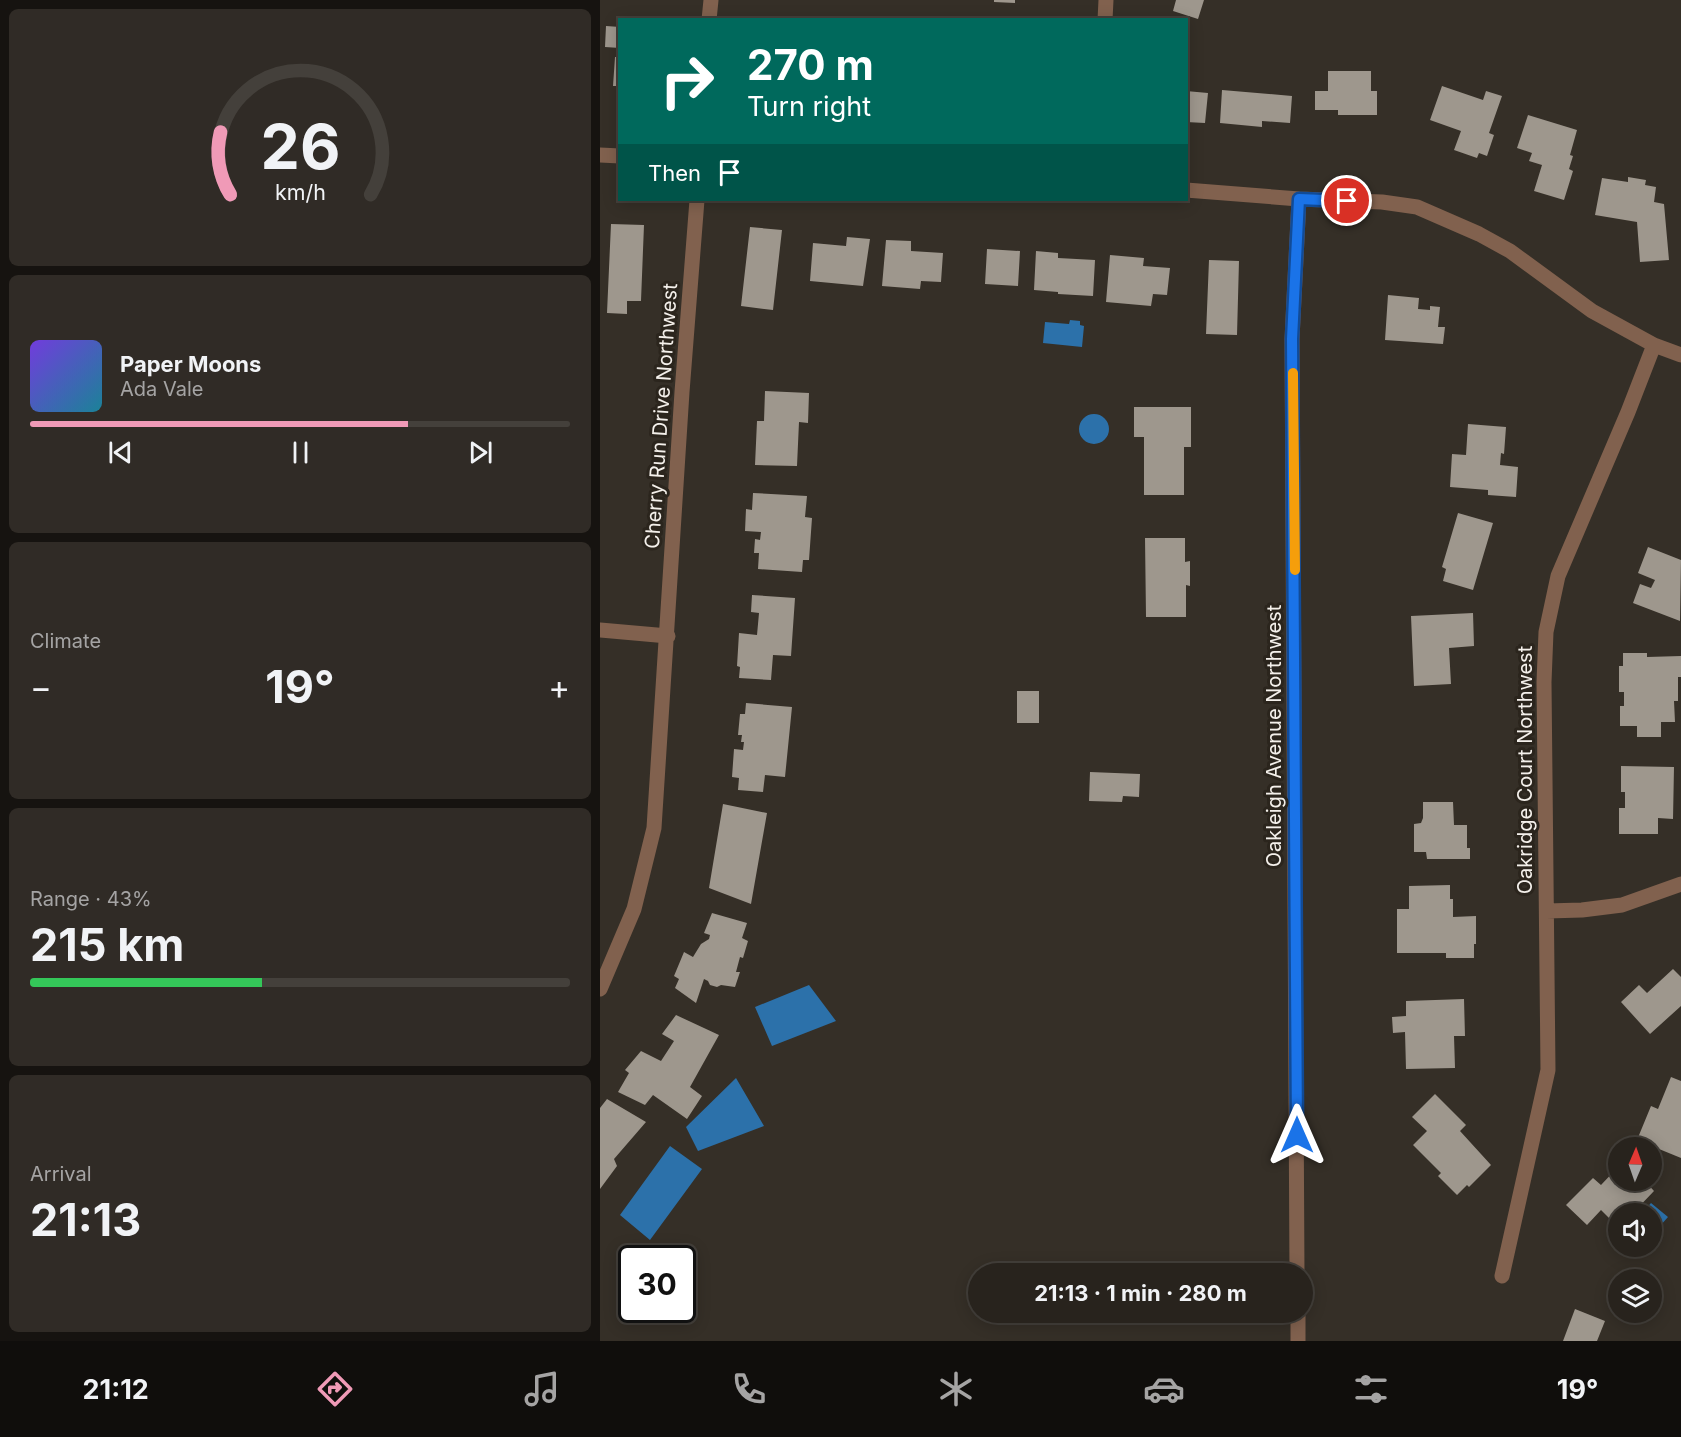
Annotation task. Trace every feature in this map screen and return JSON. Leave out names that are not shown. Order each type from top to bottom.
[{"type":"street","points":[[710,18],[711,0]]},
{"type":"street","points":[[1105,18],[1106,0]]},
{"type":"street","points":[[600,155],[618,156]]},
{"type":"street","points":[[1188,190],[1299,199],[1382,202],[1417,207],[1479,234],[1510,251],[1585,306],[1654,345],[1681,355]]},
{"type":"street","name":"Oakleigh Avenue Northwest","points":[[1298,1263],[1292,339],[1299,199]]},
{"type":"street","name":"Cherry Run Drive Northwest","points":[[600,989],[634,909],[654,828],[682,392],[698,201]]},
{"type":"street","name":"Oakridge Court Northwest","points":[[1502,1276],[1548,1070],[1544,682],[1546,632],[1558,576],[1654,345]]},
{"type":"street","points":[[600,630],[668,636]]},
{"type":"street","points":[[1547,911],[1622,905],[1681,884]]},
{"type":"street","points":[[1298,1323],[1298,1341]]},
{"type":"water","points":[[1070,320],[1080,321],[1080,325],[1084,326],[1082,347],[1043,343],[1045,322],[1069,324]]},
{"type":"water","points":[[1094,414],[1100,415],[1108,423],[1108,435],[1100,443],[1094,444],[1088,443],[1080,435],[1079,429],[1080,423],[1088,415]]},
{"type":"water","points":[[809,985],[836,1021],[772,1046],[755,1007]]},
{"type":"water","points":[[736,1078],[764,1126],[698,1151],[686,1127]]},
{"type":"water","points":[[670,1146],[702,1169],[650,1240],[620,1215]]},
{"type":"water","points":[[1662,1212],[1668,1217],[1662,1224]]},
{"type":"building","points":[[994,0],[1015,0],[1015,3],[994,2]]},
{"type":"building","points":[[1176,0],[1204,0],[1198,19],[1173,11]]},
{"type":"building","points":[[606,26],[618,27],[618,48],[605,47]]},
{"type":"building","points":[[615,57],[618,57],[618,86],[613,86]]},
{"type":"building","points":[[1328,71],[1371,71],[1371,91],[1377,91],[1377,115],[1338,115],[1338,110],[1315,110],[1315,91],[1328,91]]},
{"type":"building","points":[[1442,86],[1483,100],[1486,91],[1502,96],[1489,133],[1494,135],[1487,156],[1479,153],[1477,158],[1454,150],[1461,131],[1430,120]]},
{"type":"building","points":[[1222,90],[1292,96],[1290,123],[1262,121],[1262,127],[1220,123]]},
{"type":"building","points":[[1188,91],[1208,93],[1205,123],[1188,122]]},
{"type":"building","points":[[1528,115],[1577,130],[1570,155],[1573,156],[1569,169],[1573,171],[1564,200],[1534,191],[1542,165],[1529,161],[1532,153],[1517,148]]},
{"type":"building","points":[[1628,177],[1646,180],[1645,185],[1656,187],[1654,202],[1664,204],[1669,260],[1640,262],[1637,222],[1595,215],[1602,178],[1628,182]]},
{"type":"building","points":[[611,224],[644,225],[641,301],[627,301],[627,314],[607,313]]},
{"type":"building","points":[[750,227],[782,230],[773,310],[741,306]]},
{"type":"building","points":[[847,237],[870,239],[863,286],[810,281],[813,243],[846,246]]},
{"type":"building","points":[[886,240],[911,241],[911,251],[943,253],[941,282],[921,281],[920,289],[882,286]]},
{"type":"building","points":[[987,249],[1020,251],[1018,286],[985,284]]},
{"type":"building","points":[[1036,251],[1058,253],[1058,258],[1095,260],[1093,296],[1034,290]]},
{"type":"building","points":[[1110,255],[1144,258],[1143,266],[1170,268],[1167,295],[1153,294],[1151,306],[1106,302]]},
{"type":"building","points":[[1209,260],[1239,261],[1237,335],[1206,334]]},
{"type":"building","points":[[1388,295],[1419,298],[1418,309],[1430,310],[1430,306],[1440,307],[1438,327],[1445,327],[1443,344],[1385,340]]},
{"type":"building","points":[[765,391],[809,393],[808,423],[799,422],[797,466],[755,465],[757,421],[764,421]]},
{"type":"building","points":[[1134,407],[1191,407],[1191,447],[1184,447],[1184,495],[1144,495],[1144,437],[1134,437]]},
{"type":"building","points":[[1468,424],[1506,427],[1504,454],[1501,453],[1500,465],[1518,467],[1516,497],[1488,495],[1488,490],[1450,487],[1452,454],[1466,455]]},
{"type":"building","points":[[753,493],[807,496],[805,517],[812,518],[809,560],[803,560],[802,572],[758,569],[759,553],[754,553],[755,539],[760,540],[761,532],[745,531],[746,509],[752,510]]},
{"type":"building","points":[[1458,513],[1493,523],[1473,590],[1443,581],[1446,569],[1442,567]]},
{"type":"building","points":[[1145,538],[1185,538],[1185,562],[1190,561],[1190,586],[1186,585],[1186,617],[1146,617]]},
{"type":"building","points":[[1648,547],[1681,560],[1680,621],[1633,603],[1640,584],[1651,588],[1655,580],[1638,573]]},
{"type":"building","points":[[752,595],[795,598],[791,656],[773,655],[771,680],[739,678],[740,667],[737,666],[739,633],[757,635],[759,613],[751,612]]},
{"type":"building","points":[[1473,613],[1474,646],[1449,648],[1451,684],[1414,686],[1411,616]]},
{"type":"building","points":[[1623,653],[1647,653],[1647,657],[1681,656],[1678,701],[1674,701],[1675,722],[1661,722],[1661,737],[1637,737],[1637,726],[1620,726],[1620,706],[1624,706],[1624,692],[1619,692],[1619,666],[1623,666]]},
{"type":"building","points":[[1017,691],[1039,691],[1039,723],[1017,723]]},
{"type":"building","points":[[746,703],[792,707],[785,777],[765,775],[763,792],[738,790],[739,778],[732,777],[734,749],[743,750],[742,735],[738,735],[740,714],[745,714]]},
{"type":"building","points":[[1621,766],[1674,767],[1673,819],[1658,818],[1658,834],[1619,834],[1619,808],[1625,808],[1625,792],[1621,792]]},
{"type":"building","points":[[1090,772],[1140,774],[1139,797],[1123,796],[1122,802],[1089,801]]},
{"type":"building","points":[[1423,802],[1453,802],[1454,825],[1467,825],[1467,848],[1470,848],[1470,859],[1427,859],[1426,852],[1414,852],[1414,824],[1421,823]]},
{"type":"building","points":[[723,804],[767,813],[751,904],[709,888]]},
{"type":"building","points":[[1450,885],[1453,917],[1476,916],[1474,958],[1446,958],[1446,953],[1397,953],[1397,909],[1409,909],[1409,886]]},
{"type":"building","points":[[712,913],[747,923],[742,938],[748,941],[743,958],[740,957],[736,972],[740,972],[735,987],[721,985],[717,987],[710,985],[704,979],[696,1003],[675,988],[679,979],[674,976],[684,952],[693,957],[701,944],[709,939],[710,935],[704,933]]},
{"type":"building","points":[[1673,969],[1681,977],[1681,1006],[1650,1034],[1621,1002],[1639,985],[1647,993]]},
{"type":"building","points":[[1464,999],[1465,1036],[1454,1036],[1455,1068],[1406,1069],[1405,1032],[1393,1033],[1392,1017],[1406,1016],[1406,1001]]},
{"type":"building","points":[[676,1015],[719,1035],[690,1087],[702,1096],[687,1119],[653,1095],[645,1105],[618,1092],[629,1073],[625,1070],[641,1051],[661,1061],[674,1041],[662,1034]]},
{"type":"building","points":[[1671,1077],[1681,1081],[1681,1158],[1662,1150],[1662,1137],[1638,1137],[1651,1106],[1658,1109]]},
{"type":"building","points":[[1435,1094],[1466,1125],[1460,1131],[1491,1165],[1469,1187],[1467,1185],[1457,1195],[1438,1176],[1441,1173],[1413,1145],[1427,1131],[1412,1117]]},
{"type":"building","points":[[607,1099],[646,1122],[614,1159],[617,1166],[600,1189],[600,1108]]},
{"type":"building","points":[[1593,1178],[1601,1185],[1608,1178],[1608,1191],[1654,1191],[1643,1203],[1608,1203],[1608,1217],[1601,1210],[1587,1225],[1566,1205]]},
{"type":"building","points":[[1575,1309],[1605,1321],[1597,1341],[1563,1341]]},
{"type":"slow traffic","points":[[1293,373],[1295,570]]},
{"type":"route","points":[[1297,1135],[1292,339],[1299,199],[1347,201]]}]
